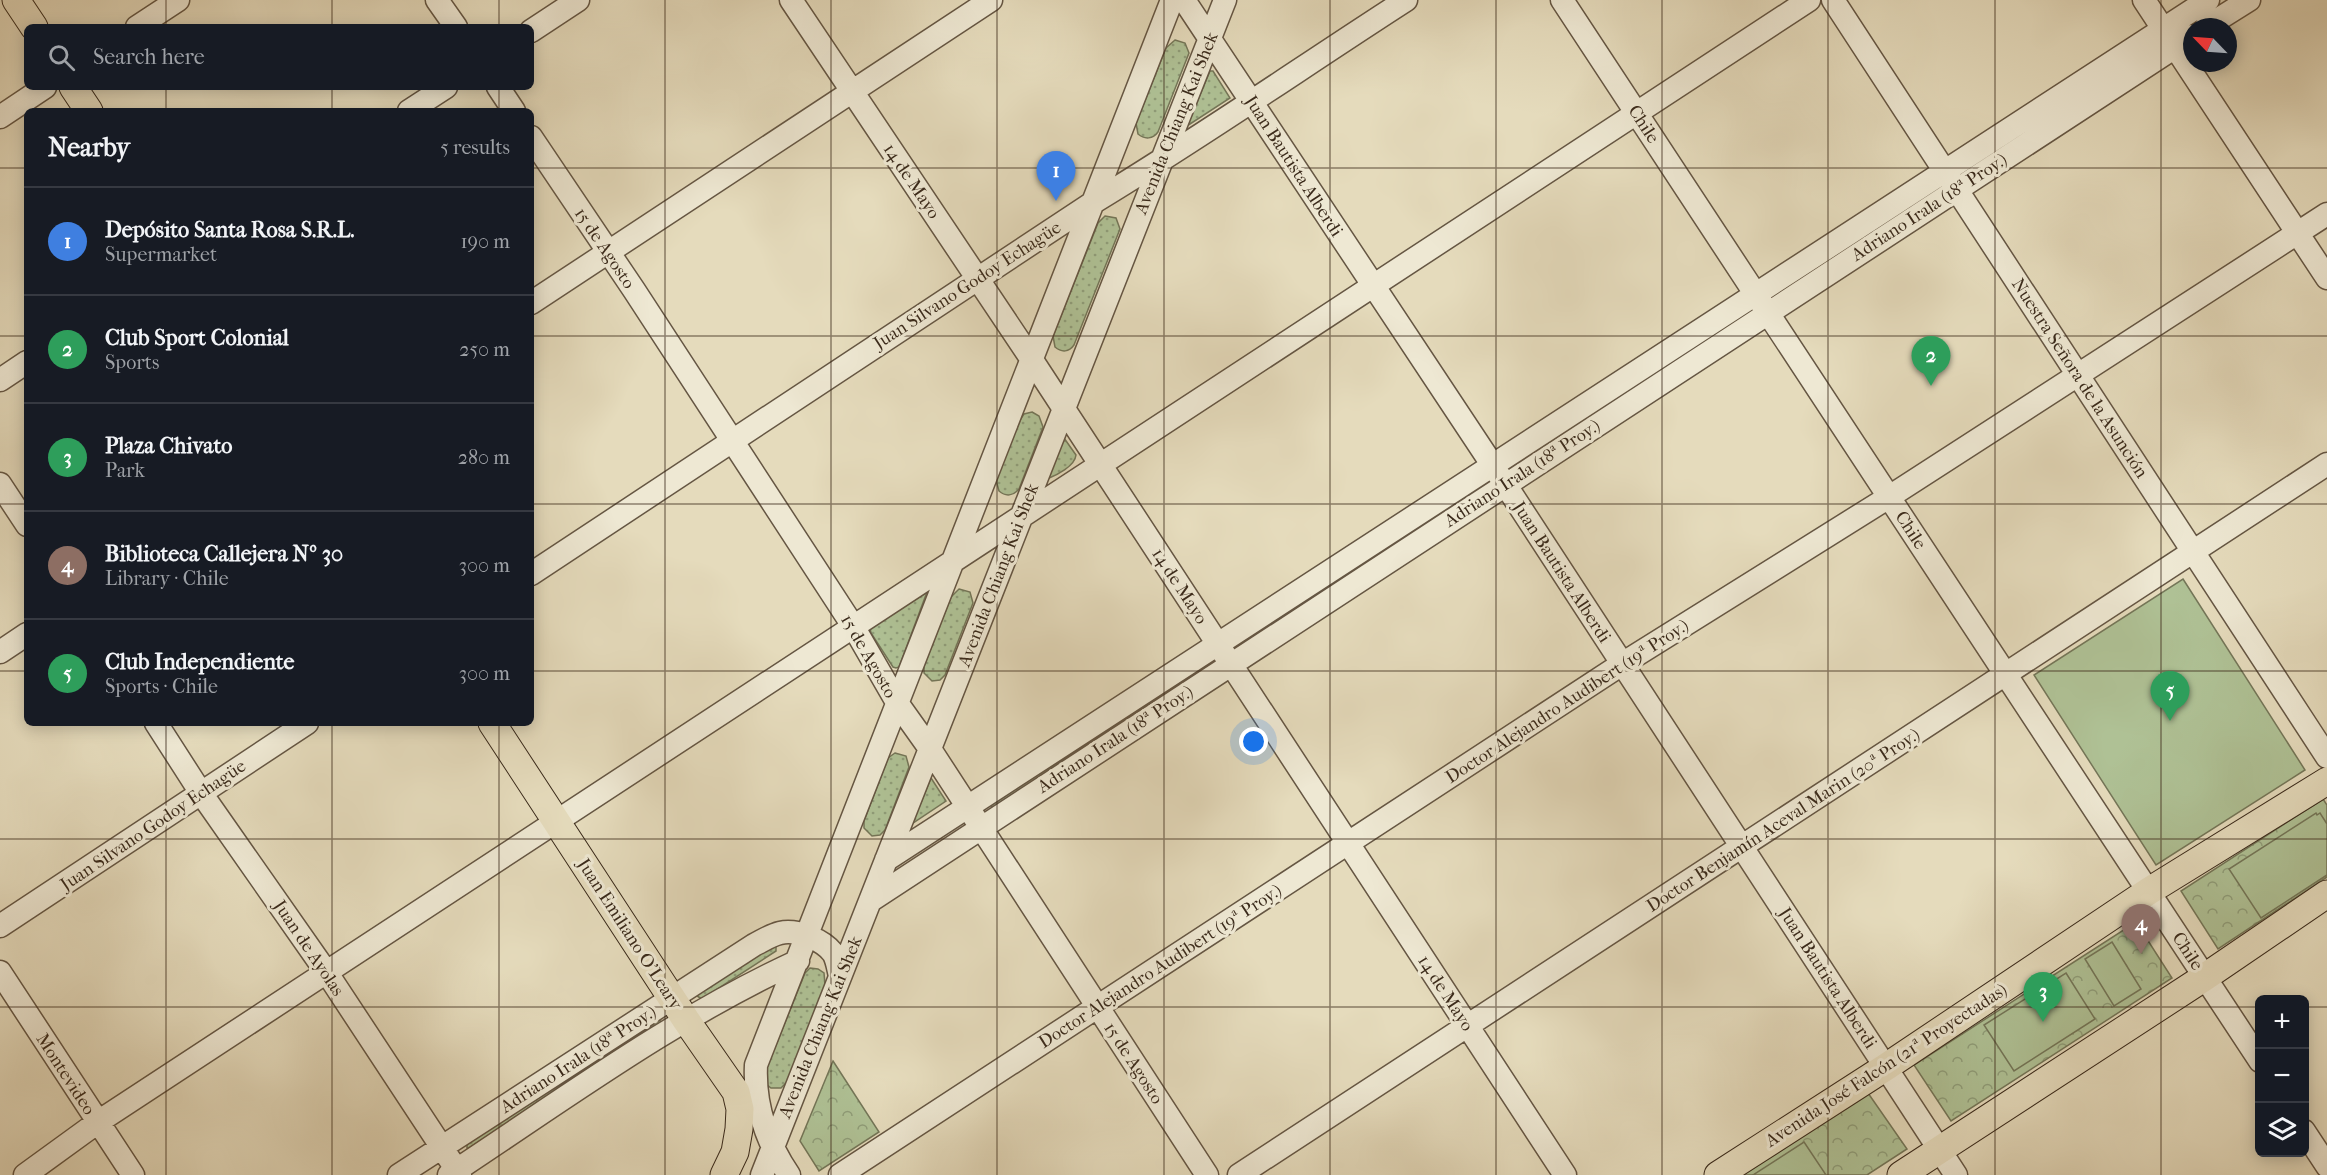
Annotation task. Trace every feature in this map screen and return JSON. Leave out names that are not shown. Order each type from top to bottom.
[{"type":"main road","points":[[16,0],[32,24]]},
{"type":"main road","points":[[75,90],[87,108]]},
{"type":"main road","name":"Juan Emiliano O'Leary","points":[[494,726],[736,1092],[740,1119],[729,1163]]},
{"type":"main road","name":"Avenida José Falcón (21ª Proyectadas)","points":[[1718,1175],[1886,1067],[2149,891],[2327,781]]},
{"type":"main road","points":[[1901,1175],[2205,977],[2327,894]]},
{"type":"street","points":[[142,24],[178,0]]},
{"type":"street","points":[[437,0],[454,24]]},
{"type":"street","points":[[534,29],[578,0]]},
{"type":"street","name":"14 de Mayo","points":[[791,0],[1032,360],[1565,1175]]},
{"type":"street","points":[[534,301],[991,0]]},
{"type":"street","name":"Avenida Chiang Kai Shek","points":[[772,1150],[758,1105],[755,1086],[756,1065],[1172,0]]},
{"type":"street","name":"Juan Bautista Alberdi","points":[[1184,0],[1505,484],[1956,1175]]},
{"type":"street","name":"Avenida Chiang Kai Shek","points":[[762,1175],[1225,0]]},
{"type":"street","name":"Juan Silvano Godoy Echagüe","points":[[534,572],[1094,202],[1161,161],[1406,0]]},
{"type":"street","name":"Chile","points":[[1563,0],[2255,1055]]},
{"type":"street","points":[[25,1175],[98,1122],[1809,0]]},
{"type":"street","name":"Nuestra Señora de la Asunción","points":[[1833,0],[2327,757]]},
{"type":"street","points":[[2144,0],[2177,37],[2327,278]]},
{"type":"street","name":"Adriano Irala (18ª Proy.)","points":[[886,860],[1492,465],[1762,303],[2177,37],[2208,0]]},
{"type":"street","points":[[2220,18],[2249,0]]},
{"type":"street","points":[[0,117],[40,90]]},
{"type":"street","points":[[414,108],[441,90]]},
{"type":"street","points":[[500,90],[512,108]]},
{"type":"street","name":"15 de Agosto","points":[[534,141],[853,626],[898,704],[930,749],[1207,1175]]},
{"type":"street","name":"Doctor Alejandro Audibert (19ª Proy.)","points":[[840,1175],[1622,664],[1889,497],[2327,214]]},
{"type":"street","name":"Adriano Irala (18ª Proy.)","points":[[870,900],[1505,484],[1762,303]]},
{"type":"street","points":[[0,380],[24,364]]},
{"type":"street","name":"Doctor Benjamín Aceval Marin (20ª Proy.)","points":[[1239,1175],[2327,464]]},
{"type":"street","points":[[0,484],[24,520]]},
{"type":"street","points":[[0,652],[24,636]]},
{"type":"street","name":"Juan de Ayolas","points":[[158,726],[201,793],[327,972],[442,1148],[455,1173]]},
{"type":"street","name":"Juan Silvano Godoy Echagüe","points":[[0,926],[302,726]]},
{"type":"street","name":"Adriano Irala (18ª Proy.)","points":[[455,1173],[679,1009],[754,945],[782,932],[796,933],[819,941],[835,955],[840,976]]},
{"type":"street","name":"Adriano Irala (18ª Proy.)","points":[[399,1175],[679,1009],[798,961]]},
{"type":"street","name":"Montevideo","points":[[0,972],[133,1175]]},
{"type":"street","points":[[2309,1138],[2327,1165],[2312,1175]]},
{"type":"street","points":[[772,1150],[789,1175]]},
{"type":"green space","points":[[1175,40],[1185,43],[1189,53],[1158,132],[1146,138],[1138,134],[1136,123],[1166,48]]},
{"type":"green space","points":[[1210,71],[1213,71],[1230,98],[1187,126]]},
{"type":"green space","points":[[1105,216],[1116,218],[1120,229],[1074,345],[1063,351],[1055,347],[1053,336],[1098,223]]},
{"type":"green space","points":[[1032,412],[1039,416],[1043,427],[1019,489],[1007,495],[999,491],[996,480],[1020,420],[1024,414]]},
{"type":"green space","points":[[1064,438],[1076,455],[1075,459],[1065,470],[1047,479]]},
{"type":"green space","points":[[1483,482],[1486,485],[1247,643],[1244,640]]},
{"type":"green space","points":[[2183,579],[2305,770],[2156,865],[2034,675]]},
{"type":"green space","points":[[959,589],[970,592],[973,603],[945,675],[940,680],[932,681],[924,673],[924,666],[951,597]]},
{"type":"green space","points":[[927,592],[899,667],[893,667],[870,628]]},
{"type":"green space","points":[[1206,663],[1209,668],[992,807],[991,805]]},
{"type":"green space","points":[[895,753],[906,756],[909,767],[885,830],[880,835],[872,836],[864,828],[864,821],[888,758]]},
{"type":"green space","points":[[931,778],[946,801],[913,823],[913,822]]},
{"type":"green space","points":[[2323,799],[2327,805],[2327,877],[2218,949],[2181,891]]},
{"type":"green space","points":[[2316,813],[2317,815],[2320,813],[2327,824],[2327,875],[2261,918],[2229,869]]},
{"type":"green space","points":[[2136,922],[2172,978],[1951,1121],[1914,1065]]},
{"type":"green space","points":[[2112,942],[2141,989],[2114,1006],[2085,959]]},
{"type":"green space","points":[[772,944],[776,945],[776,951],[702,999],[697,996],[697,994]]},
{"type":"green space","points":[[810,968],[824,973],[825,985],[787,1082],[781,1088],[771,1088],[766,1084],[765,1072],[805,973]]},
{"type":"green space","points":[[2066,973],[2095,1019],[2014,1071],[1984,1025]]},
{"type":"green space","points":[[659,1019],[662,1024],[467,1148],[467,1144]]},
{"type":"green space","points":[[833,1061],[879,1132],[819,1171],[800,1141]]},
{"type":"green space","points":[[1868,1093],[1907,1149],[1867,1175],[1743,1175]]},
{"type":"green space","points":[[1804,1142],[1826,1175],[1753,1175]]},
{"type":"place","name":"Depósito Santa Rosa S.R.L.","points":[[1056,201]]},
{"type":"place","name":"Club Sport Colonial","points":[[1931,386]]},
{"type":"place","name":"Club Independiente","points":[[2170,721]]},
{"type":"place","name":"Biblioteca Callejera Nº 30","points":[[2141,954]]},
{"type":"place","name":"Plaza Chivato","points":[[2043,1022]]}]
